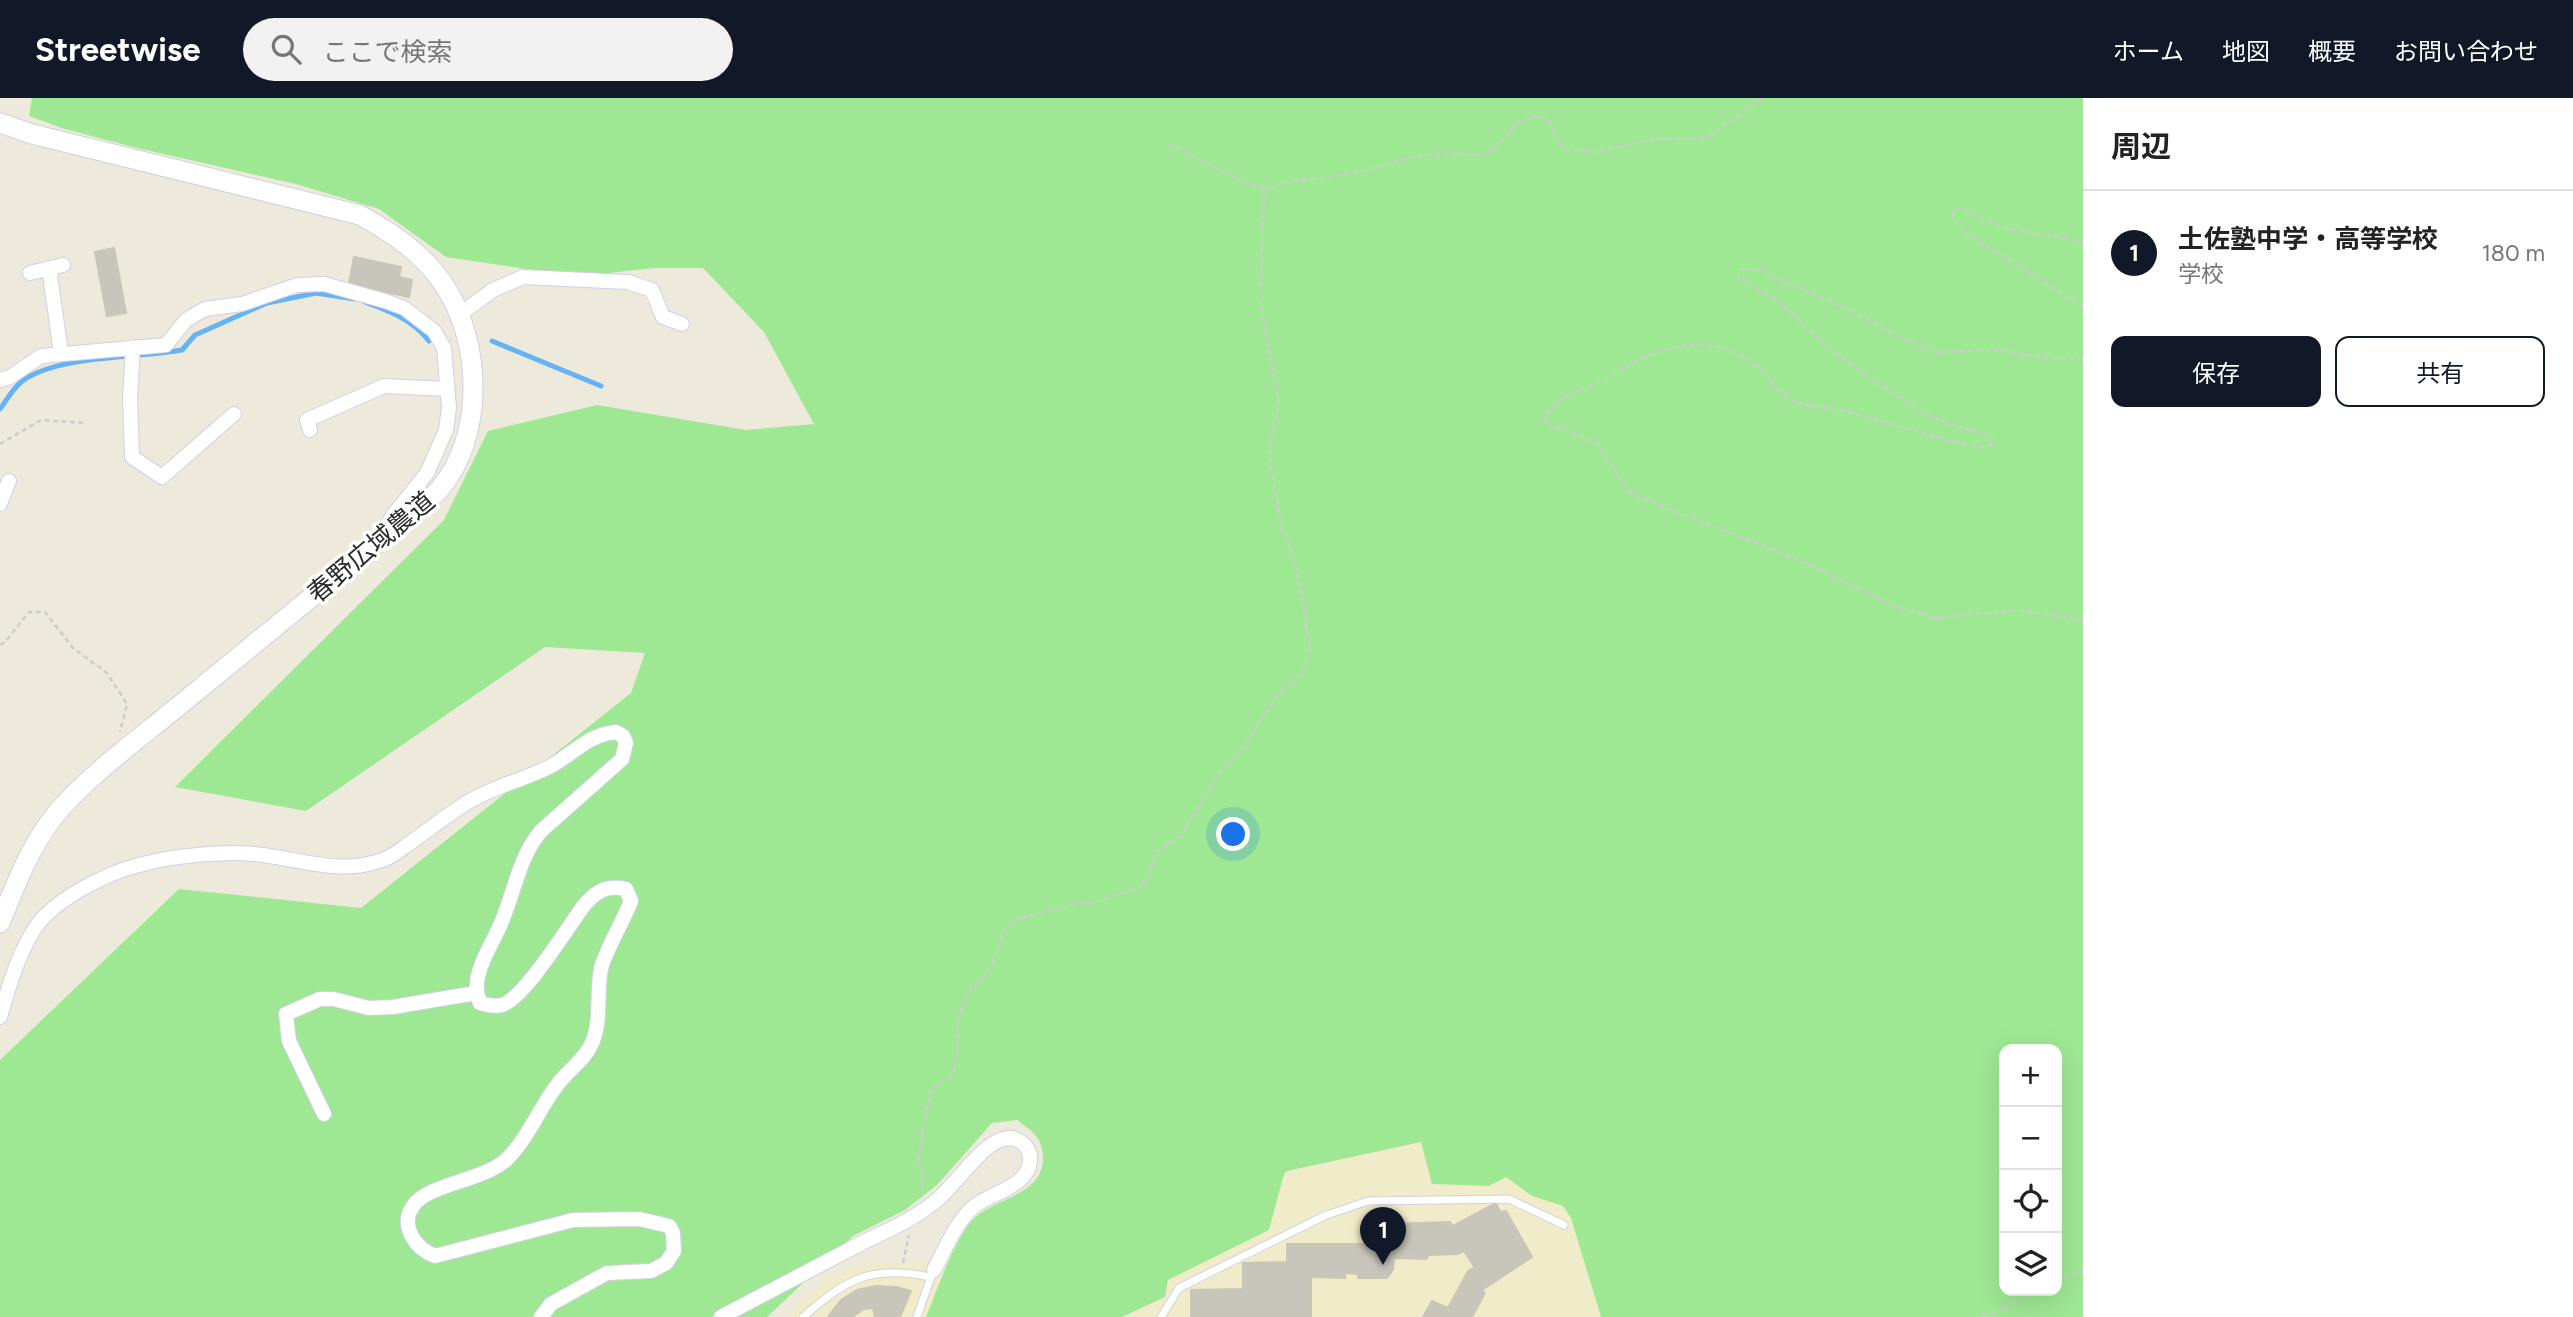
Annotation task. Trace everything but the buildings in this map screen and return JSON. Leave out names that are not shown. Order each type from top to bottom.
[{"type":"street","name":"春野広域農道","points":[[0,123],[32,134],[360,215],[391,232],[421,257],[445,286],[459,315],[468,347],[473,387],[470,422],[457,462],[439,490],[118,755],[61,807],[29,853],[0,923]]},
{"type":"street","points":[[30,273],[56,267],[61,353]]},
{"type":"street","points":[[459,315],[494,290],[523,277],[572,278],[628,282],[652,289],[663,317],[682,324]]},
{"type":"street","points":[[0,380],[10,377],[41,356],[166,345],[186,320],[205,309],[242,304],[297,285],[324,284],[404,308],[433,331],[444,348],[449,408],[446,430],[427,472],[391,518],[386,536]]},
{"type":"street","points":[[133,347],[130,398],[132,457],[162,477],[234,414]]},
{"type":"street","points":[[310,430],[307,420],[384,386],[447,389]]},
{"type":"street","points":[[0,504],[9,481]]},
{"type":"street","points":[[0,1017],[32,932],[49,912],[69,897],[119,871],[144,863],[243,853],[313,866],[342,867],[371,863],[388,858],[485,793],[551,766],[594,737],[616,732],[623,736],[626,743],[622,759],[530,844],[501,924],[482,962],[476,993],[480,1003],[504,1005],[524,989],[596,892],[610,886],[626,889],[631,901],[601,968],[600,1000],[592,1044],[558,1084],[522,1143],[505,1161],[488,1173],[427,1194],[413,1205],[410,1215],[410,1237],[423,1252],[435,1256],[573,1220],[639,1219],[669,1226],[673,1233],[674,1251],[666,1263],[651,1271],[607,1273],[551,1304],[541,1317]]},
{"type":"street","points":[[324,1114],[289,1041],[286,1014],[320,999],[333,999],[369,1008],[393,1007],[476,993]]},
{"type":"street","points":[[721,1317],[928,1208],[983,1152],[997,1142],[1014,1138],[1023,1143],[1029,1151],[1031,1161],[1027,1172],[1014,1184],[971,1208],[933,1274]]},
{"type":"lane","points":[[1161,1317],[1179,1288],[1324,1216],[1368,1201],[1509,1199],[1564,1225]]},
{"type":"lane","points":[[803,1317],[832,1292],[856,1279],[886,1272],[933,1274],[917,1317]]},
{"type":"path","points":[[921,1200],[923,1178],[918,1164],[930,1092],[949,1079],[954,1071],[957,1020],[972,985],[986,974],[994,961],[1004,928],[1018,919],[1077,904],[1093,903],[1140,887],[1148,878],[1155,853],[1180,837],[1219,774],[1243,749],[1277,695],[1303,674],[1309,643],[1303,601],[1294,557],[1280,523],[1271,467],[1270,442],[1279,404],[1260,300],[1265,219],[1263,199],[1267,189],[1276,184],[1343,175],[1420,156],[1452,152],[1487,153],[1496,148],[1510,131],[1533,117],[1543,118],[1552,124],[1559,143],[1565,150],[1595,152],[1654,139],[1701,138],[1763,98]]},
{"type":"path","points":[[1168,144],[1247,183],[1267,189]]},
{"type":"path","points":[[2083,245],[1990,223],[1962,208],[1953,214],[1956,224],[1966,234],[2083,309]]},
{"type":"path","points":[[2083,359],[2045,358],[2002,350],[1936,352],[1898,336],[1853,311],[1758,270],[1746,268],[1738,273],[1738,277],[1775,299],[1825,345],[1874,381],[1937,419],[1989,435],[1993,439],[1992,444],[1983,448],[1834,409],[1805,406],[1787,397],[1766,375],[1739,354],[1724,347],[1706,345],[1684,345],[1644,356],[1557,402],[1549,407],[1544,416],[1546,423],[1596,442],[1628,491],[1783,553],[1899,608],[1935,618],[2019,610],[2083,620]]},
{"type":"path","points":[[0,444],[41,420],[85,423]]},
{"type":"path","points":[[0,645],[29,612],[45,612],[73,648],[107,673],[127,704],[120,728],[118,755]]},
{"type":"path","points":[[899,1272],[911,1227]]},
{"type":"path","points":[[2062,1280],[2083,1268]]},
{"type":"path","points":[[1982,1317],[2029,1296]]},
{"type":"shaded area","points":[[1425,1125],[1573,1203],[1607,1317],[1088,1317],[1273,1155]]},
{"type":"shaded area","points":[[923,1262],[1078,1317],[787,1317],[825,1281],[859,1265]]},
{"type":"green space","points":[[32,98],[2083,98],[2083,1317],[1601,1317],[1571,1218],[1563,1206],[1532,1196],[1506,1177],[1489,1186],[1432,1184],[1421,1142],[1287,1171],[1269,1230],[1168,1280],[1165,1297],[1122,1317],[926,1317],[951,1256],[970,1223],[990,1207],[1025,1189],[1041,1171],[1043,1158],[1039,1140],[1017,1120],[992,1123],[937,1185],[905,1210],[853,1236],[767,1317],[0,1317],[0,1060],[179,889],[361,908],[631,693],[645,653],[545,647],[306,811],[175,787],[444,520],[488,431],[597,405],[746,430],[814,424],[764,332],[703,268],[655,268],[598,274],[526,269],[446,257],[379,209],[296,184],[65,129],[29,116]]},
{"type":"waterway","points":[[0,409],[20,383],[53,367],[74,362],[182,350],[195,335],[267,303],[316,293],[355,299]]},
{"type":"waterway","points":[[365,302],[408,321],[429,341]]},
{"type":"waterway","points":[[492,341],[601,386]]},
{"type":"place","name":"土佐塾中学・高等学校","points":[[1383,1265]]}]
